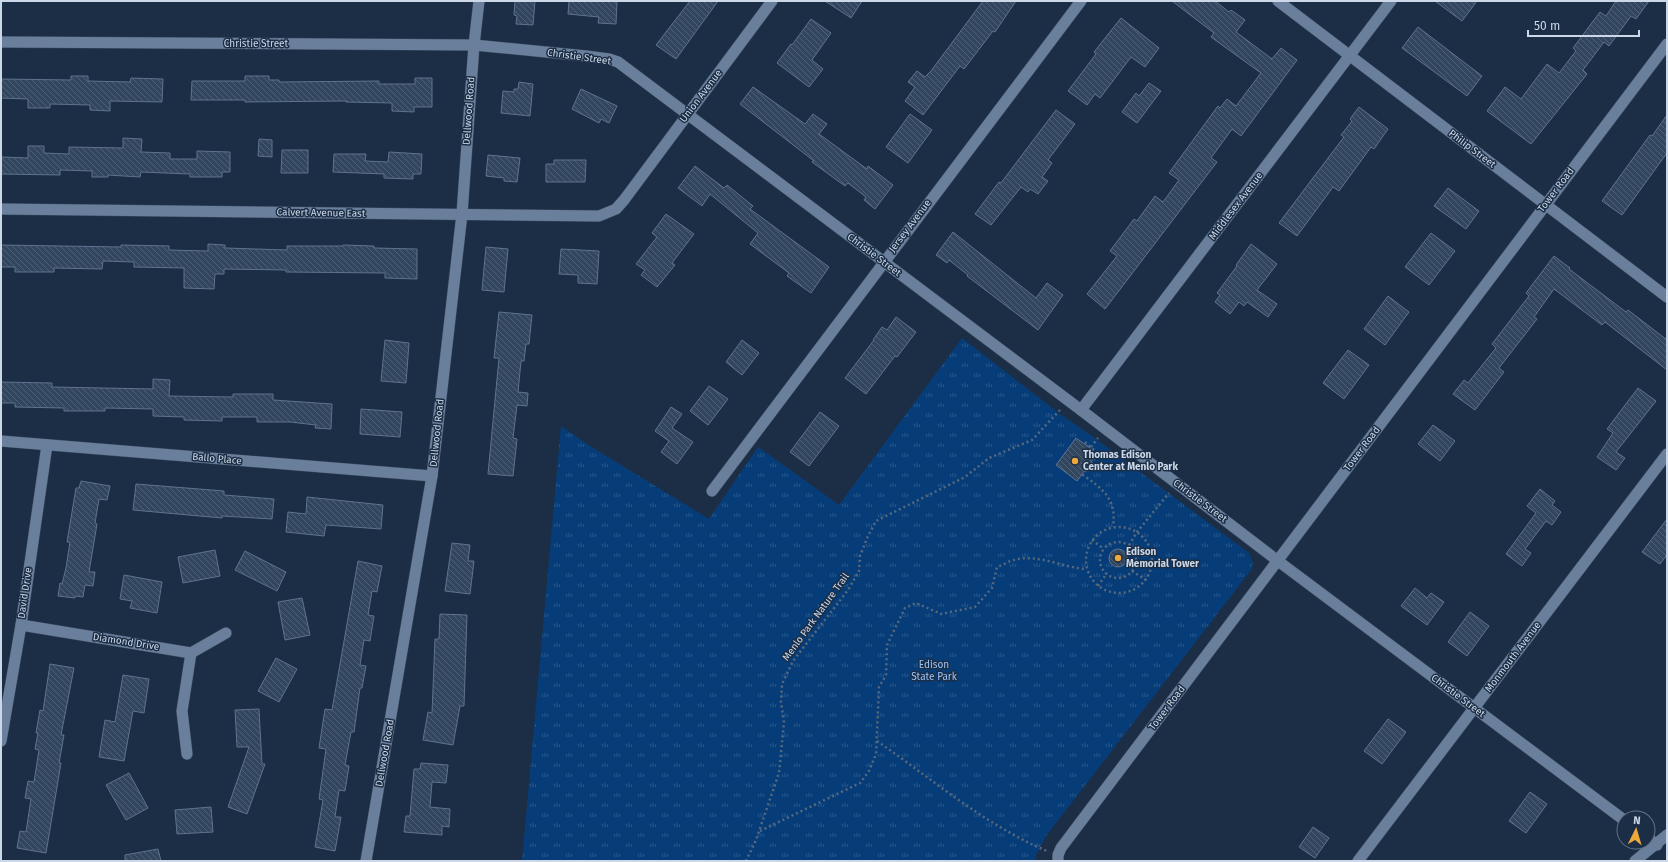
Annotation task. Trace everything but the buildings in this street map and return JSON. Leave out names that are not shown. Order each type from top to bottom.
[{"type":"street","name":"Dellwood Road","points":[[366,861],[432,476],[462,214],[474,45],[479,1]]},
{"type":"street","name":"Union Avenue","points":[[631,191],[772,1]]},
{"type":"street","name":"Jersey Avenue","points":[[712,491],[883,262],[1082,1]]},
{"type":"street","name":"Philip Street","points":[[1278,1],[1667,297]]},
{"type":"street","name":"Middlesex Avenue","points":[[1081,410],[1391,1]]},
{"type":"street","name":"Christie Street","points":[[1,42],[474,45],[609,59],[618,62],[1068,400],[1278,561],[1616,814]]},
{"type":"street","name":"Tower Road","points":[[1058,858],[1065,842],[1667,44]]},
{"type":"street","name":"Calvert Avenue East","points":[[1,209],[599,216],[616,209],[631,191]]},
{"type":"street","name":"Ballo Place","points":[[1,441],[432,476]]},
{"type":"street","name":"David Drive","points":[[1,741],[21,625],[47,445]]},
{"type":"street","name":"Monmouth Avenue","points":[[1358,861],[1667,454]]},
{"type":"street","name":"Diamond Drive","points":[[21,625],[191,653]]},
{"type":"street","points":[[186,754],[182,711],[191,653],[226,633]]},
{"type":"street","points":[[1635,861],[1667,836]]},
{"type":"path","name":"Menlo Park Nature Trail","points":[[746,861],[759,831],[779,773],[784,722],[782,684],[793,662],[848,590],[859,571],[860,556],[876,521],[965,478],[989,458],[1032,440],[1068,400]]},
{"type":"path","points":[[1085,442],[1094,450],[1095,458],[1083,475],[1102,488],[1107,494],[1112,507],[1114,519],[1113,527]]},
{"type":"path","points":[[1129,545],[1137,532],[1169,493]]},
{"type":"path","points":[[1113,527],[1130,528],[1137,532],[1151,549],[1151,570],[1146,580],[1138,587],[1123,593],[1107,591],[1098,586],[1091,579],[1086,569],[1085,559],[1087,549],[1092,540],[1098,534],[1113,527]]},
{"type":"path","points":[[1092,540],[1104,549]]},
{"type":"path","points":[[1119,542],[1129,545],[1133,550],[1136,561],[1132,571],[1128,575],[1117,578],[1107,573],[1103,569],[1100,559],[1104,549],[1113,543],[1119,542]]},
{"type":"path","points":[[759,831],[860,783],[869,771],[876,754],[879,686],[886,675],[887,645],[905,608],[916,603],[941,614],[975,606],[992,588],[997,568],[1016,559],[1033,559],[1054,562],[1076,569],[1086,569]]},
{"type":"path","points":[[1132,571],[1146,580]]},
{"type":"path","points":[[1098,586],[1107,573]]},
{"type":"path","points":[[877,740],[975,810],[1026,842],[1058,858]]},
{"type":"green space","name":"Edison State Park","points":[[962,338],[1060,414],[1249,553],[1253,563],[1251,570],[1046,836],[1035,857],[1037,861],[522,861],[561,426],[590,446],[709,519],[758,447],[839,505]]},
{"type":"place","name":"Thomas Edison Center at Menlo Park","points":[[1075,461]]},
{"type":"place","name":"Edison Memorial Tower","points":[[1118,558]]}]
